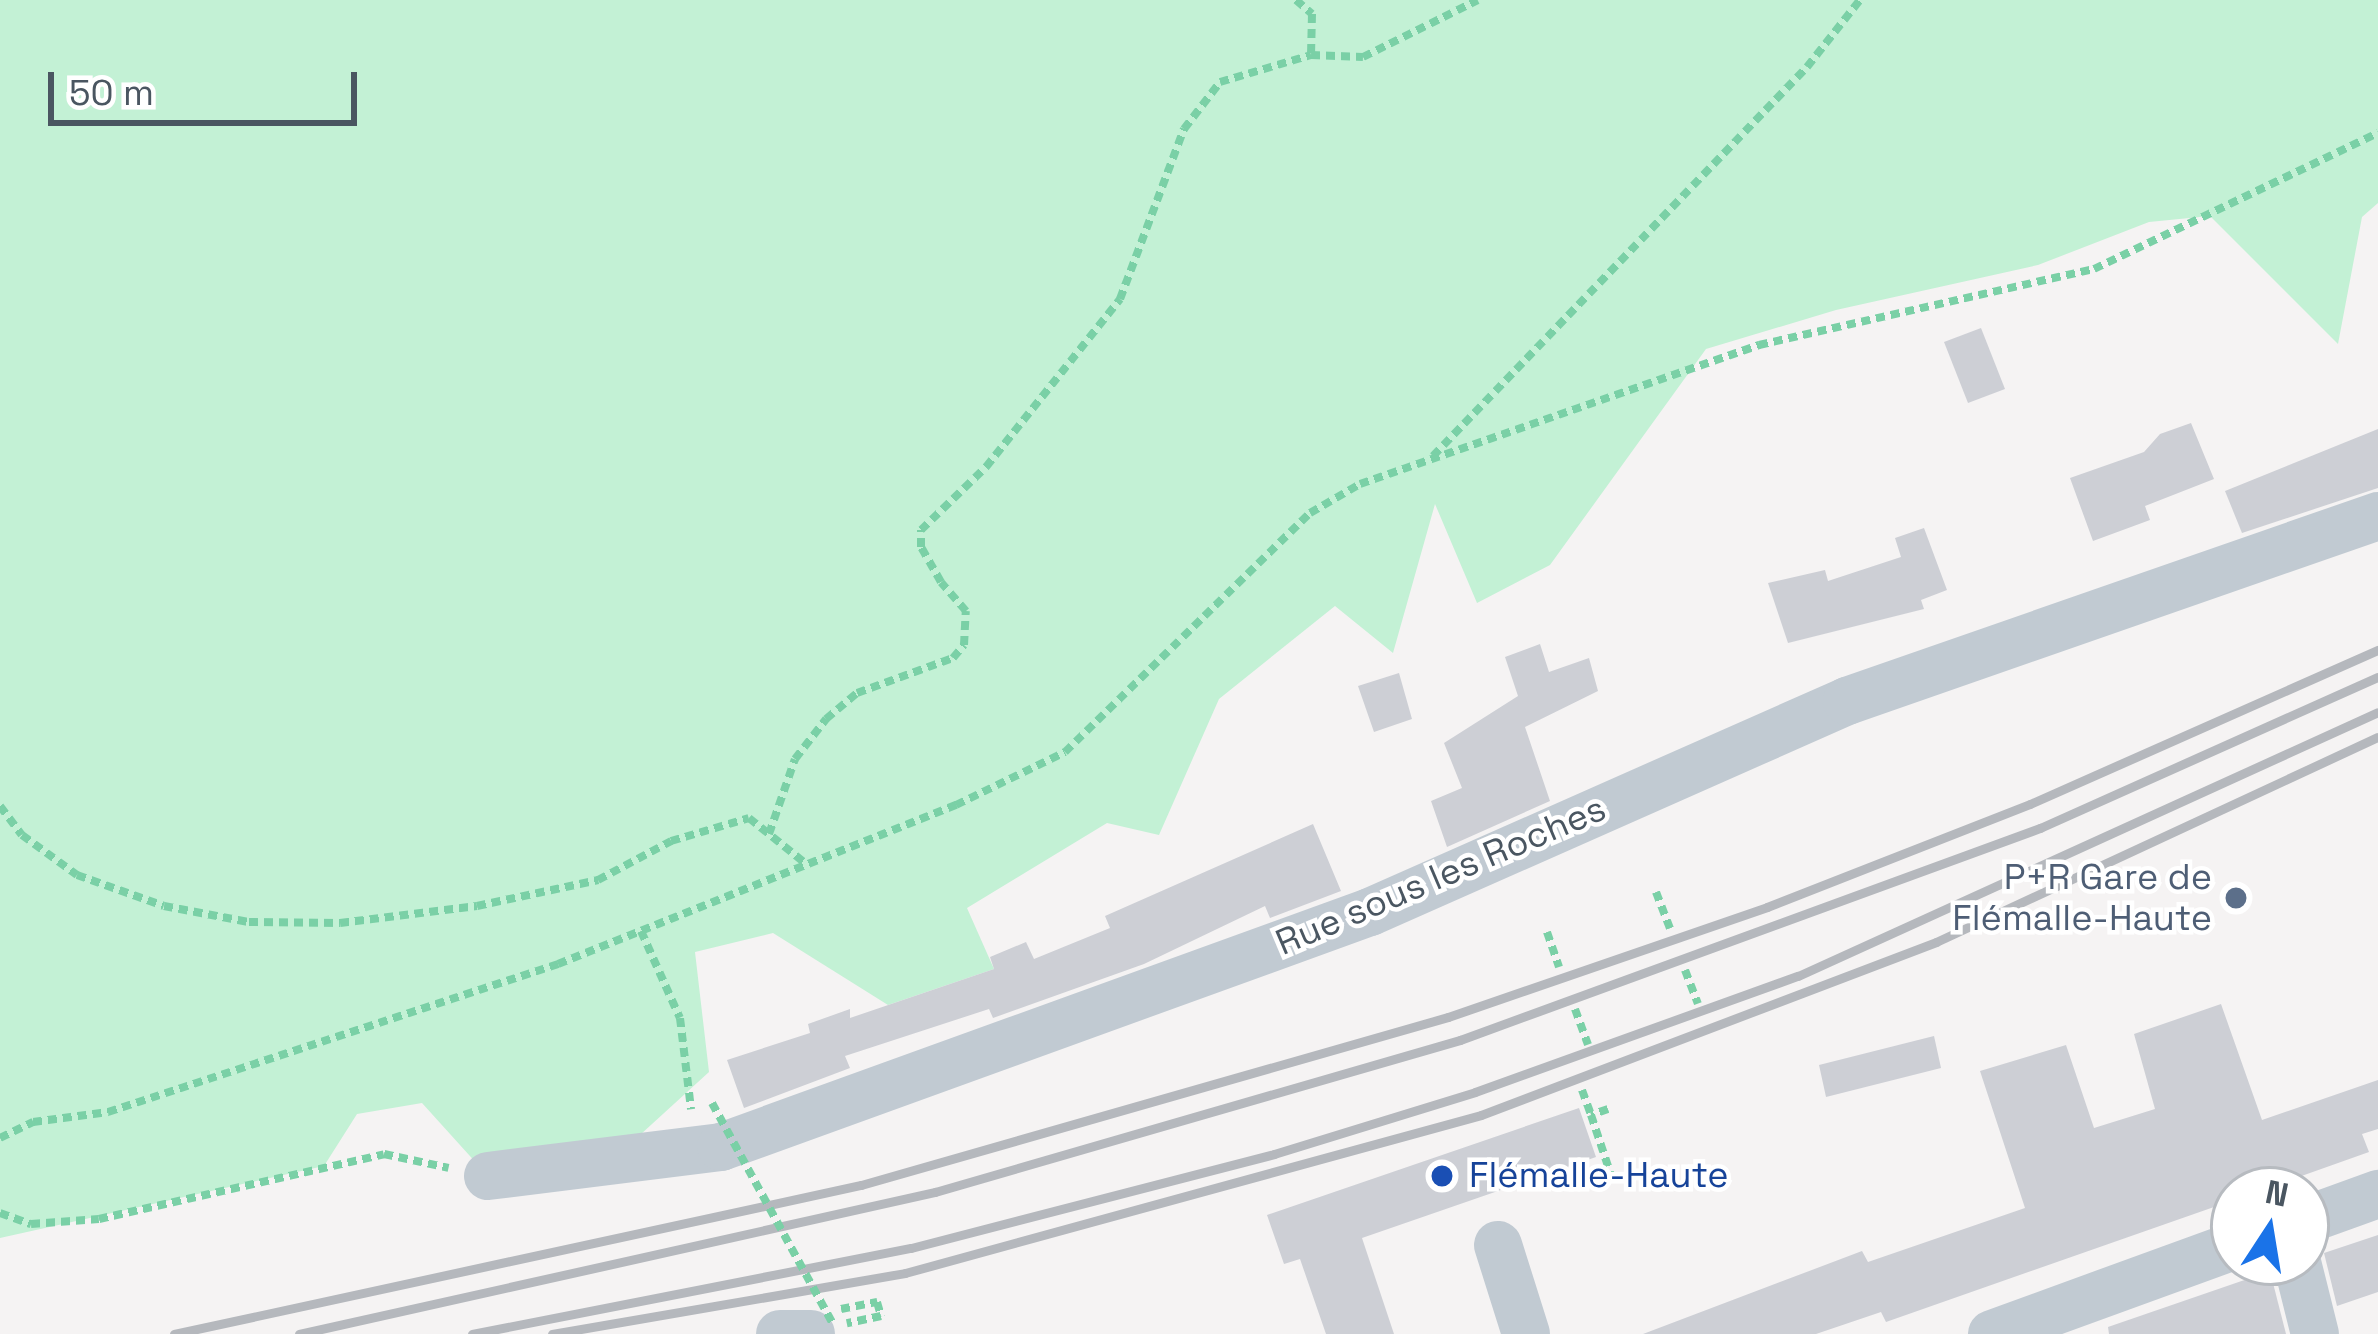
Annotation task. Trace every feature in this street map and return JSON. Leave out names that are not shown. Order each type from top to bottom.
[{"type":"street","name":"Rue sous les Roches","points":[[488,1177],[722,1147],[1370,912],[1847,701],[2378,516]]},
{"type":"street","points":[[2330,1211],[2378,1194]]},
{"type":"street","points":[[1498,1245],[1526,1334]]},
{"type":"street","points":[[1992,1334],[2210,1255]]},
{"type":"street","points":[[2303,1286],[2315,1334]]},
{"type":"path","points":[[1296,0],[1312,14],[1311,56]]},
{"type":"path","points":[[769,834],[795,759],[826,719],[857,693],[953,658],[964,645],[966,611],[940,582],[921,547],[921,530],[986,467],[1120,299],[1184,129],[1220,82],[1311,56],[1363,57],[1478,0]]},
{"type":"path","points":[[1432,457],[1807,67],[1860,0]]},
{"type":"path","points":[[0,1138],[33,1122],[108,1112],[204,1082],[641,931],[1065,752],[1310,513],[1432,457],[1759,345],[2093,269],[2378,133]]},
{"type":"path","points":[[0,806],[22,835],[77,874],[164,906],[249,922],[340,923],[477,906],[598,880],[671,841],[749,818],[805,863]]},
{"type":"path","points":[[1656,892],[1670,928]]},
{"type":"path","points":[[641,931],[680,1018],[691,1109]]},
{"type":"path","points":[[1547,932],[1559,967]]},
{"type":"path","points":[[1685,970],[1698,1004]]},
{"type":"path","points":[[1575,1009],[1588,1045]]},
{"type":"path","points":[[1582,1090],[1611,1175]]},
{"type":"path","points":[[712,1103],[834,1326],[881,1316],[877,1302],[809,1327]]},
{"type":"path","points":[[1591,1115],[1607,1109]]},
{"type":"path","points":[[0,1213],[31,1224],[99,1219],[384,1154],[488,1177]]},
{"type":"green space","points":[[0,0],[2378,0],[2378,203],[2362,217],[2338,344],[2210,216],[2149,222],[2038,265],[1836,310],[1706,349],[1550,565],[1477,603],[1435,504],[1393,653],[1335,606],[1219,699],[1159,835],[1107,823],[967,908],[994,969],[888,1005],[773,933],[695,952],[709,1072],[606,1166],[488,1176],[422,1103],[357,1114],[324,1166],[0,1238]]},
{"type":"building","points":[[1981,328],[2005,389],[1968,403],[1944,342]]},
{"type":"building","points":[[2191,423],[2214,479],[2145,506],[2150,520],[2093,541],[2070,478],[2144,452],[2160,434]]},
{"type":"building","points":[[2378,429],[2378,488],[2242,533],[2225,491]]},
{"type":"building","points":[[1924,528],[1947,590],[1921,600],[1924,609],[1788,643],[1768,583],[1825,570],[1828,581],[1901,557],[1895,538]]},
{"type":"building","points":[[1540,644],[1549,672],[1589,658],[1598,691],[1525,727],[1550,801],[1447,847],[1431,801],[1462,788],[1444,743],[1518,696],[1505,657]]},
{"type":"building","points":[[1399,673],[1412,719],[1374,732],[1358,686]]},
{"type":"building","points":[[1313,824],[1341,891],[1270,918],[1265,906],[1144,964],[993,1018],[989,1009],[845,1056],[850,1068],[744,1108],[727,1060],[810,1033],[808,1024],[850,1009],[850,1018],[994,969],[990,957],[1026,942],[1034,959],[1110,928],[1105,916]]},
{"type":"building","points":[[2221,1004],[2262,1120],[2378,1080],[2378,1129],[2362,1134],[2369,1152],[2330,1166],[2210,1166],[2210,1208],[1886,1322],[1881,1312],[1816,1334],[1643,1334],[1862,1251],[1868,1262],[2025,1208],[1980,1071],[2066,1045],[2094,1128],[2155,1109],[2134,1034]]},
{"type":"building","points":[[1934,1036],[1941,1068],[1826,1097],[1819,1065]]},
{"type":"building","points":[[1579,1108],[1596,1157],[1362,1238],[1394,1334],[1326,1334],[1300,1259],[1284,1264],[1267,1215]]},
{"type":"building","points":[[2378,1235],[2378,1292],[2337,1306],[2330,1251]]},
{"type":"building","points":[[2227,1286],[2274,1286],[2286,1334],[2109,1334],[2108,1327]]},
{"type":"railway","points":[[174,1334],[861,1185],[1448,1017],[1767,907],[2030,804],[2378,650]]},
{"type":"railway","points":[[299,1334],[935,1192],[1460,1040],[2040,828],[2378,677]]},
{"type":"railway","points":[[472,1334],[911,1248],[1274,1154],[1475,1092],[1798,976],[2378,712]]},
{"type":"railway","points":[[552,1334],[905,1273],[1481,1115],[1936,942],[2378,737]]},
{"type":"place","name":"P+R Gare de Flémalle-Haute","points":[[2236,898]]},
{"type":"place","name":"Flémalle-Haute","points":[[1442,1176]]}]
